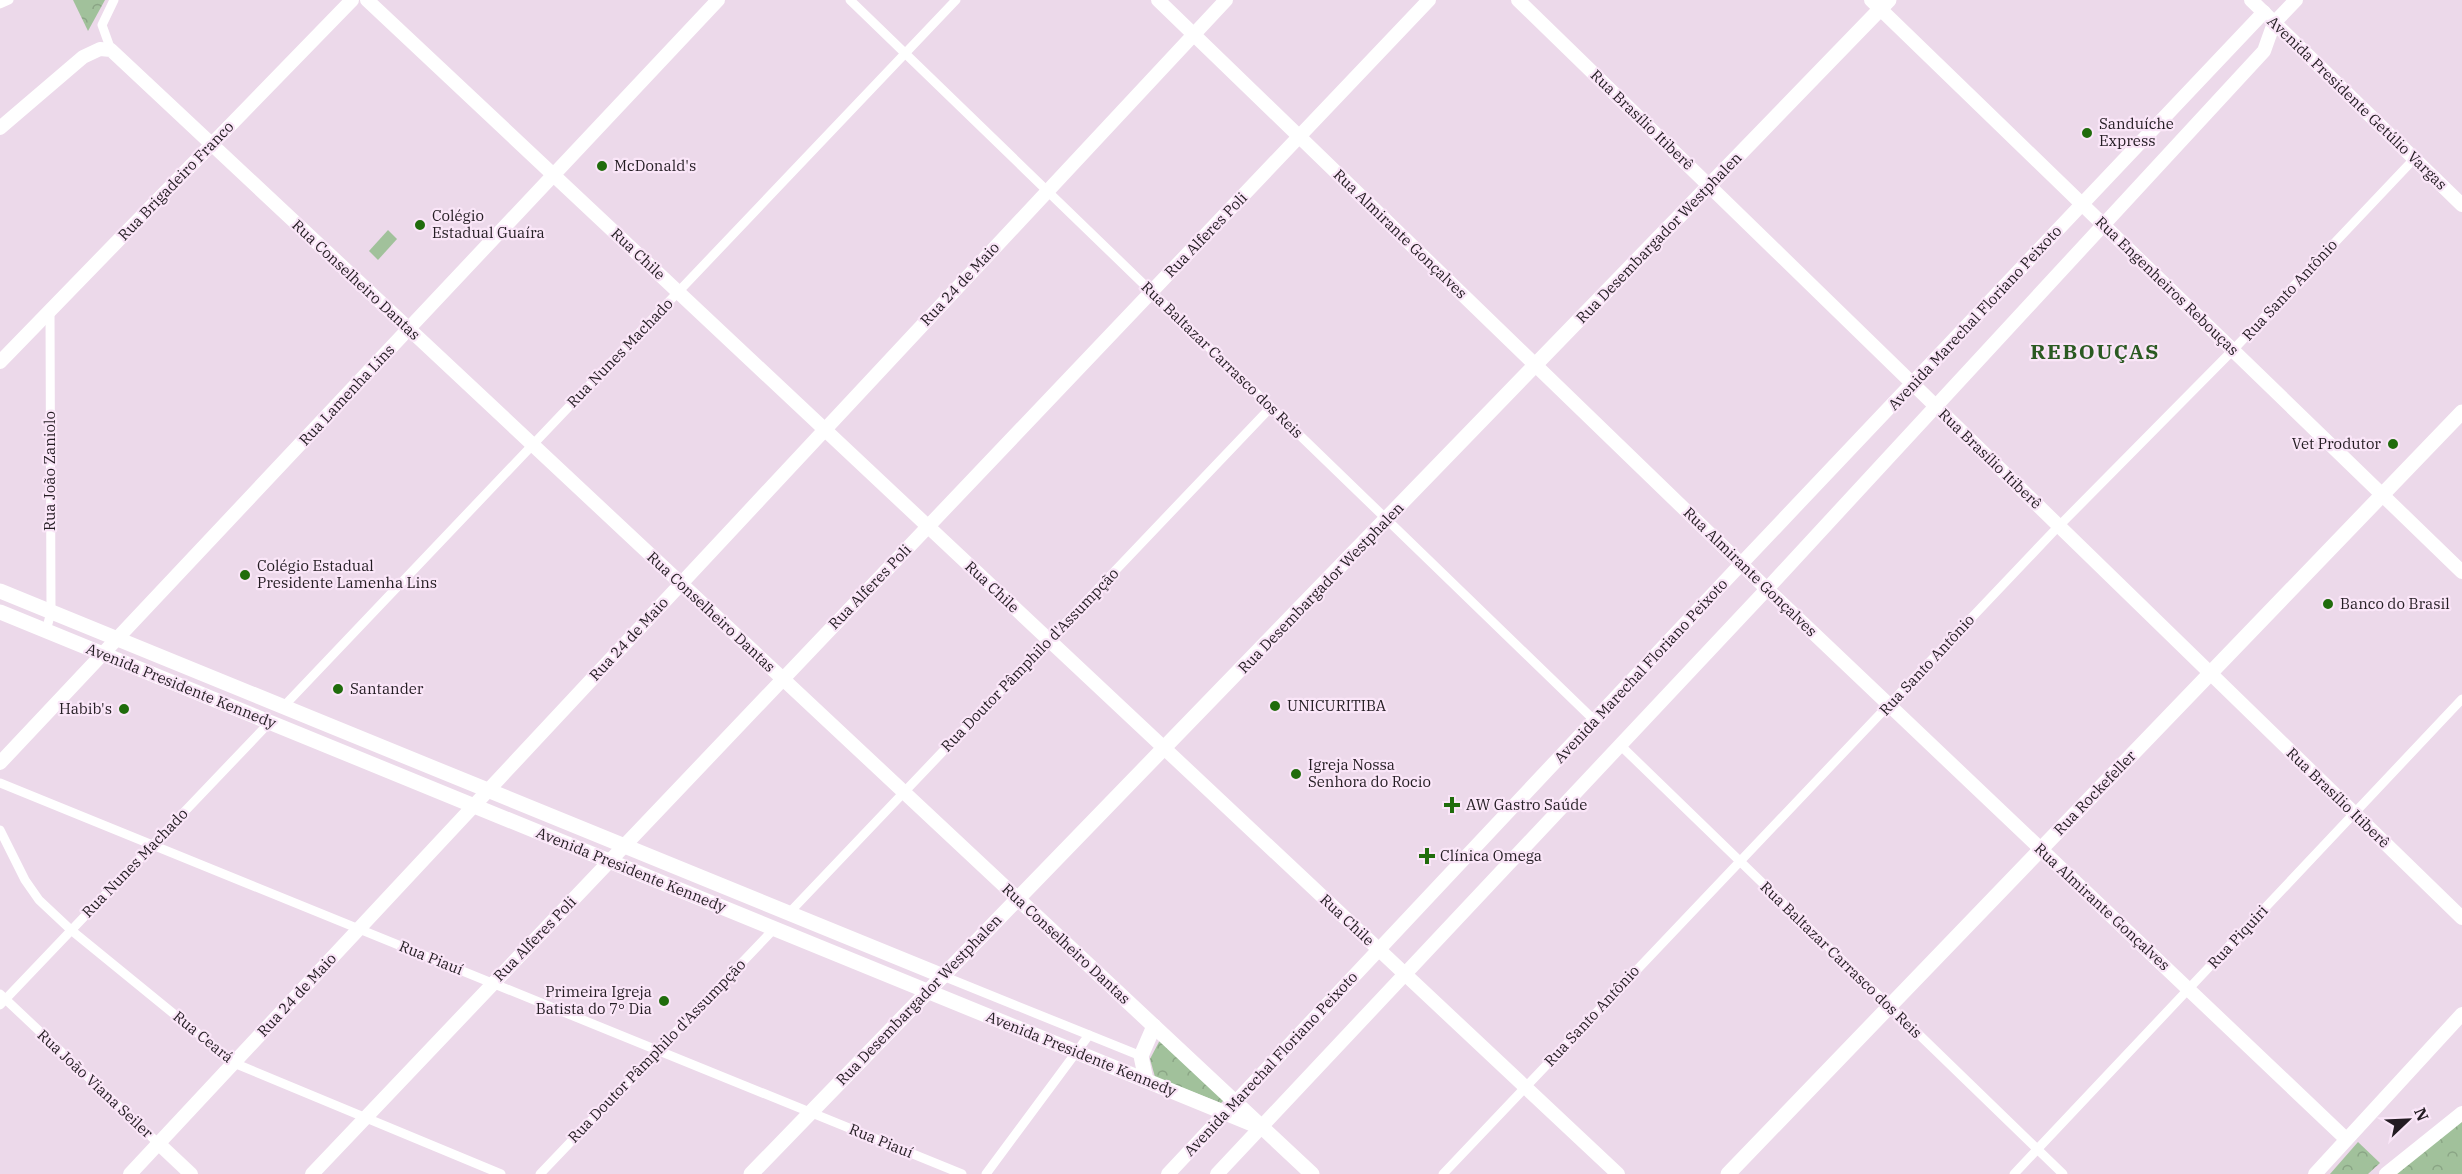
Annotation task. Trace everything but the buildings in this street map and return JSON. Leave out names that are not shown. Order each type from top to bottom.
[{"type":"main road","name":"Rua Desembargador Westphalen","points":[[751,1174],[1709,186],[1880,3]]},
{"type":"main road","name":"Rua Rockefeller","points":[[1728,1174],[2462,412]]},
{"type":"main road","name":"Avenida Presidente Kennedy","points":[[0,591],[943,975]]},
{"type":"main road","name":"Avenida Presidente Kennedy","points":[[0,612],[1077,1053],[1146,1080],[1231,1108]]},
{"type":"main road","points":[[405,777],[423,763]]},
{"type":"main road","points":[[684,892],[694,874]]},
{"type":"main road","name":"Rua Conselheiro Dantas","points":[[1017,898],[1154,1026],[1231,1108],[1262,1128],[1312,1174]]},
{"type":"main road","points":[[830,951],[837,932]]},
{"type":"main road","points":[[1146,1080],[1141,1056],[1154,1026]]},
{"type":"street","points":[[0,3],[9,0]]},
{"type":"street","points":[[0,128],[83,57],[100,50],[111,50],[102,25],[114,0]]},
{"type":"street","name":"Rua Brigadeiro Franco","points":[[0,362],[352,0]]},
{"type":"street","name":"Rua Chile","points":[[367,0],[1618,1174]]},
{"type":"street","name":"Rua Lamenha Lins","points":[[0,763],[718,0]]},
{"type":"street","name":"Rua Baltazar Carrasco dos Reis","points":[[850,0],[1594,720]]},
{"type":"street","name":"Rua Nunes Machado","points":[[284,706],[956,0]]},
{"type":"street","name":"Rua Almirante Gonçalves","points":[[1158,0],[1767,589],[2346,1139]]},
{"type":"street","name":"Rua 24 de Maio","points":[[130,1174],[1226,0]]},
{"type":"street","name":"Rua Alferes Poli","points":[[312,1174],[1430,0]]},
{"type":"street","name":"Rua Brasílio Itiberê","points":[[1518,0],[2462,918]]},
{"type":"street","name":"Avenida Presidente Getúlio Vargas","points":[[2251,0],[2462,205]]},
{"type":"street","name":"Avenida Marechal Floriano Peixoto","points":[[1217,1174],[1767,589],[2264,51],[2274,23],[2296,0]]},
{"type":"street","name":"Rua Engenheiros Rebouças","points":[[1880,3],[2082,204],[2462,572]]},
{"type":"street","name":"Avenida Marechal Floriano Peixoto","points":[[1168,1174],[2264,12]]},
{"type":"street","name":"Rua Conselheiro Dantas","points":[[111,50],[1017,898]]},
{"type":"street","name":"Rua Santo Antônio","points":[[1443,1174],[2058,526],[2233,350],[2414,159]]},
{"type":"street","name":"Rua João Zaniolo","points":[[46,631],[51,612],[50,311]]},
{"type":"street","name":"Rua Doutor Pâmphilo d'Assumpção","points":[[789,913],[1271,407]]},
{"type":"street","name":"Rua Piquiri","points":[[2014,1174],[2462,699]]},
{"type":"street","name":"Rua Nunes Machado","points":[[2,1000],[270,722]]},
{"type":"street","name":"Rua Baltazar Carrasco dos Reis","points":[[1620,746],[2063,1174]]},
{"type":"street","name":"Rua Piauí","points":[[0,783],[962,1174]]},
{"type":"street","name":"Rua Ceará","points":[[0,830],[32,891],[71,930],[234,1063],[501,1174]]},
{"type":"street","name":"Rua Doutor Pâmphilo d'Assumpção","points":[[540,1174],[774,929]]},
{"type":"street","name":"Avenida Presidente Kennedy","points":[[943,975],[1141,1056]]},
{"type":"street","name":"Rua João Viana Seiler","points":[[2,1000],[191,1174]]},
{"type":"street","points":[[2315,1174],[2462,1014]]},
{"type":"street","points":[[986,1174],[1089,1035]]},
{"type":"street","points":[[2386,1174],[2462,1113]]},
{"type":"green space","points":[[73,0],[105,0],[88,31]]},
{"type":"green space","points":[[388,230],[397,239],[378,260],[369,251]]},
{"type":"green space","points":[[1160,1040],[1224,1100],[1221,1103],[1155,1077],[1150,1059]]},
{"type":"green space","points":[[2462,1119],[2462,1174],[2391,1174]]},
{"type":"green space","points":[[2358,1142],[2380,1163],[2368,1174],[2330,1174]]},
{"type":"place","name":"Sanduíche Express","points":[[2087,133]]},
{"type":"place","name":"McDonald's","points":[[602,166]]},
{"type":"place","name":"Colégio Estadual Guaíra","points":[[420,225]]},
{"type":"place","name":"Vet Produtor","points":[[2393,444]]},
{"type":"place","name":"Colégio Estadual Presidente Lamenha Lins","points":[[245,575]]},
{"type":"place","name":"Banco do Brasil","points":[[2328,604]]},
{"type":"place","name":"Santander","points":[[338,689]]},
{"type":"place","name":"UNICURITIBA","points":[[1275,706]]},
{"type":"place","name":"Habib's","points":[[124,709]]},
{"type":"place","name":"Igreja Nossa Senhora do Rocio","points":[[1296,774]]},
{"type":"place","name":"AW Gastro Saúde","points":[[1452,805]]},
{"type":"place","name":"Clínica Omega","points":[[1427,856]]},
{"type":"place","name":"Primeira Igreja Batista do 7° Dia","points":[[664,1001]]},
{"type":"district","name":"REBOUÇAS","points":[[2095,352]]}]
